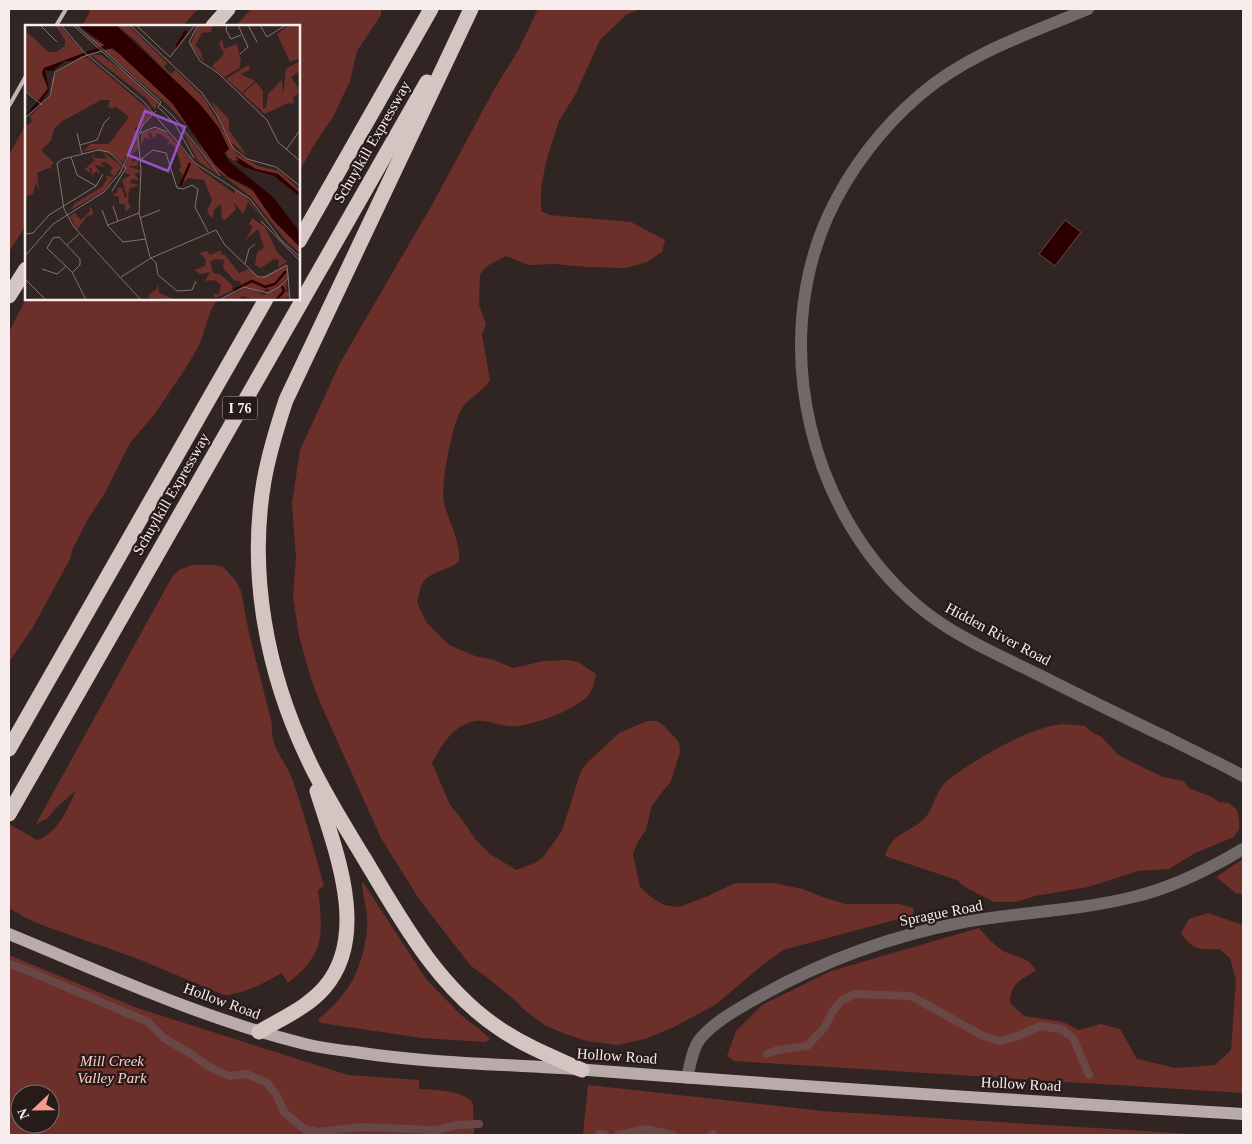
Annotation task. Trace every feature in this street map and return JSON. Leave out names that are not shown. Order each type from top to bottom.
[{"type":"highway","points":[[214,25],[228,9]]},
{"type":"highway","name":"Schuylkill Expressway","points":[[300,239],[431,9]]},
{"type":"highway","points":[[259,1032],[303,1007],[325,987],[339,966],[347,937],[347,907],[340,869],[307,758],[276,673],[265,627],[260,580],[259,525],[264,482],[272,444],[286,400],[470,9]]},
{"type":"highway","name":"Schuylkill Expressway","points":[[10,811],[470,9]]},
{"type":"highway","points":[[9,296],[25,271]]},
{"type":"highway","name":"Schuylkill Expressway","points":[[9,749],[265,300]]},
{"type":"highway","points":[[307,758],[335,810],[377,880],[437,971],[466,1002],[498,1028],[528,1046],[582,1070]]},
{"type":"main road","name":"Hollow Road","points":[[9,934],[211,1016],[259,1032],[308,1045],[370,1055],[687,1078],[1243,1114]]},
{"type":"street","name":"Hidden River Road","points":[[1088,9],[971,59],[946,74],[890,123],[855,168],[828,217],[809,279],[803,313],[802,342],[802,374],[808,411],[822,466],[834,496],[850,527],[880,567],[919,607],[948,629],[1243,776]]},
{"type":"street","name":"Sprague Road","points":[[687,1078],[699,1040],[711,1028],[774,988],[843,956],[880,942],[957,924],[1059,910],[1133,897],[1190,878],[1217,865],[1243,849]]},
{"type":"green space","points":[[91,9],[198,9],[184,25],[83,25]]},
{"type":"green space","points":[[251,9],[381,9],[381,15],[357,51],[350,81],[334,115],[300,170],[300,25],[237,25]]},
{"type":"green space","points":[[538,9],[640,9],[626,15],[600,40],[576,93],[559,121],[546,161],[541,189],[541,211],[549,215],[631,222],[665,240],[662,252],[647,262],[626,268],[555,264],[528,265],[506,256],[487,266],[480,274],[479,305],[486,325],[482,335],[490,380],[461,410],[454,429],[445,470],[443,495],[458,547],[459,562],[426,579],[422,584],[417,602],[426,622],[449,645],[475,656],[494,660],[513,668],[544,661],[567,660],[578,662],[596,674],[590,693],[577,705],[556,715],[517,726],[480,721],[467,723],[449,737],[432,763],[450,805],[475,839],[490,854],[516,870],[535,863],[544,856],[562,831],[582,769],[589,761],[619,733],[647,721],[657,721],[679,742],[680,752],[671,781],[652,805],[646,830],[638,841],[633,854],[640,887],[651,897],[664,905],[679,907],[735,883],[773,883],[803,889],[846,904],[899,904],[914,908],[913,915],[783,950],[715,1005],[672,1028],[645,1039],[617,1045],[587,1041],[544,1025],[471,966],[419,899],[381,838],[322,707],[311,679],[299,636],[293,596],[296,557],[292,503],[300,450],[340,363],[433,203],[495,88],[519,49]]},
{"type":"green space","points":[[25,126],[25,227],[9,252],[9,155]]},
{"type":"green space","points":[[25,300],[217,300],[211,310],[200,343],[189,363],[154,415],[130,443],[105,493],[88,519],[73,548],[70,559],[33,627],[9,662],[9,332]]},
{"type":"green space","points":[[192,565],[223,567],[236,581],[241,591],[249,633],[272,724],[273,740],[293,781],[324,886],[318,890],[321,919],[319,942],[316,952],[300,972],[288,983],[282,973],[247,990],[224,995],[136,958],[47,927],[9,908],[9,824],[37,840],[56,827],[61,820],[76,790],[47,819],[36,824],[172,577],[179,570]]},
{"type":"green space","points":[[1063,724],[1085,726],[1093,733],[1102,737],[1117,754],[1126,759],[1163,777],[1183,781],[1191,789],[1212,797],[1219,802],[1229,803],[1237,810],[1239,820],[1239,829],[1234,837],[1195,853],[1169,869],[1138,871],[1088,887],[1035,896],[1016,902],[994,902],[965,887],[957,880],[885,856],[888,848],[896,838],[917,825],[927,816],[938,792],[949,779],[1009,742],[1037,730]]},
{"type":"green space","points":[[1243,859],[1243,895],[1236,893],[1216,877]]},
{"type":"green space","points":[[363,882],[426,979],[461,1015],[490,1038],[489,1040],[485,1042],[422,1038],[321,1023],[318,1020],[344,993],[352,982],[360,964],[367,933],[367,911]]},
{"type":"green space","points":[[1208,913],[1243,925],[1243,1093],[734,1061],[727,1056],[736,1031],[762,1005],[831,971],[979,928],[999,948],[1029,962],[1036,971],[1017,983],[1012,991],[1010,1003],[1024,1016],[1063,1022],[1079,1030],[1101,1024],[1120,1029],[1137,1059],[1175,1068],[1215,1065],[1231,1050],[1236,980],[1230,958],[1219,949],[1202,949],[1193,946],[1181,933],[1189,919]]},
{"type":"green space","name":"Mill Creek Valley Park","points":[[9,955],[137,1008],[348,1075],[419,1080],[419,1089],[457,1093],[469,1099],[473,1104],[474,1135],[9,1135]]},
{"type":"green space","points":[[588,1085],[822,1111],[1208,1135],[583,1135]]},
{"type":"shaded area","points":[[1065,220],[1081,232],[1055,266],[1039,254]]},
{"type":"waterway","points":[[9,964],[148,1022],[164,1038],[208,1066],[229,1076],[246,1074],[266,1082],[276,1094],[284,1112],[304,1129],[318,1132],[360,1127],[436,1130],[458,1125],[479,1124]]},
{"type":"waterway","points":[[767,1054],[778,1050],[807,1046],[825,1027],[833,1011],[842,1000],[855,994],[911,996],[983,1036],[1000,1041],[1018,1036],[1040,1026],[1061,1029],[1073,1038],[1089,1075]]},
{"type":"waterway","points":[[618,1135],[646,1129],[673,1135]]},
{"type":"waterway","points":[[599,1134],[605,1135]]},
{"type":"railway","points":[[57,25],[66,9]]},
{"type":"railway","points":[[9,106],[25,78]]}]
